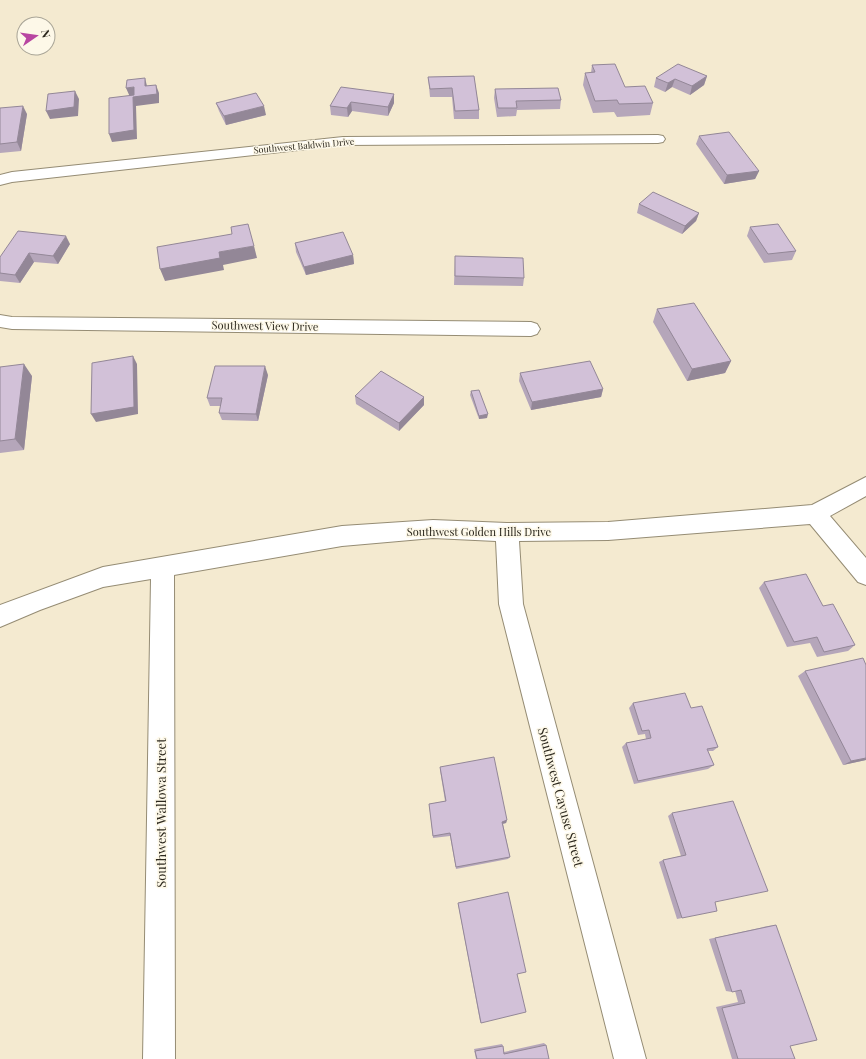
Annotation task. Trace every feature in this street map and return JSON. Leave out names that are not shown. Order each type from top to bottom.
[{"type":"street","name":"Southwest Baldwin Drive","points":[[0,180],[12,177],[343,141],[658,139]]},
{"type":"street","name":"Southwest View Drive","points":[[0,321],[12,323],[531,329]]},
{"type":"street","name":"Southwest Golden Hills Drive","points":[[0,616],[33,602],[103,577],[342,536],[433,529],[507,532],[608,531],[815,514],[866,486]]},
{"type":"street","points":[[815,514],[866,575]]},
{"type":"street","name":"Southwest Cayuse Street","points":[[507,532],[511,604],[630,1059]]},
{"type":"street","name":"Southwest Wallowa Street","points":[[159,1059],[163,566]]},
{"type":"building","points":[[615,64],[625,87],[645,86],[653,103],[619,104],[617,100],[595,101],[585,73],[595,72],[592,65]]},
{"type":"building","points":[[678,64],[707,76],[692,86],[675,79],[668,83],[656,78]]},
{"type":"building","points":[[474,76],[479,110],[455,111],[452,88],[430,89],[428,77]]},
{"type":"building","points":[[145,78],[145,86],[156,85],[157,94],[133,97],[134,130],[109,134],[109,98],[134,95],[134,87],[126,88],[127,80]]},
{"type":"building","points":[[341,87],[394,94],[388,107],[351,102],[347,108],[330,106]]},
{"type":"building","points":[[558,88],[561,100],[516,101],[517,108],[498,108],[495,89]]},
{"type":"building","points":[[75,91],[74,107],[46,111],[48,94]]},
{"type":"building","points":[[256,93],[264,106],[224,116],[216,103]]},
{"type":"building","points":[[23,106],[17,142],[0,144],[0,108]]},
{"type":"building","points":[[729,132],[759,171],[727,175],[699,136]]},
{"type":"building","points":[[653,192],[699,213],[685,226],[639,204]]},
{"type":"building","points":[[248,224],[254,246],[219,252],[220,258],[160,269],[157,247],[232,234],[231,227]]},
{"type":"building","points":[[778,224],[796,251],[768,254],[750,227]]},
{"type":"building","points":[[18,231],[66,236],[53,256],[29,253],[15,275],[0,273],[0,257]]},
{"type":"building","points":[[343,232],[353,255],[304,267],[295,243]]},
{"type":"building","points":[[455,256],[523,258],[524,278],[455,276]]},
{"type":"building","points":[[694,303],[731,361],[692,369],[657,309]]},
{"type":"building","points":[[133,356],[134,407],[91,414],[92,363]]},
{"type":"building","points":[[590,361],[603,389],[532,402],[520,373]]},
{"type":"building","points":[[24,364],[15,439],[0,441],[0,367]]},
{"type":"building","points":[[215,366],[265,366],[256,414],[219,413],[222,398],[207,398]]},
{"type":"building","points":[[381,371],[424,397],[399,423],[355,396]]},
{"type":"building","points":[[479,390],[488,414],[479,416],[471,391]]},
{"type":"building","points":[[806,574],[823,606],[833,604],[855,645],[824,652],[817,637],[794,642],[764,582]]},
{"type":"building","points":[[863,658],[866,665],[866,758],[851,761],[805,671]]},
{"type":"building","points":[[685,693],[691,708],[702,706],[718,747],[707,749],[714,765],[638,781],[626,743],[651,738],[649,730],[642,731],[633,703]]},
{"type":"building","points":[[494,757],[507,820],[502,822],[510,857],[456,867],[450,833],[433,836],[429,804],[446,801],[440,767]]},
{"type":"building","points":[[733,801],[768,891],[715,902],[717,911],[682,918],[663,860],[686,855],[672,813]]},
{"type":"building","points":[[508,892],[526,972],[517,974],[526,1012],[481,1023],[458,903]]},
{"type":"building","points":[[776,925],[817,1040],[790,1046],[795,1059],[738,1059],[722,1008],[745,1003],[741,990],[732,992],[715,938]]},
{"type":"building","points":[[546,1045],[549,1059],[477,1059],[475,1051],[503,1046],[504,1054]]}]
